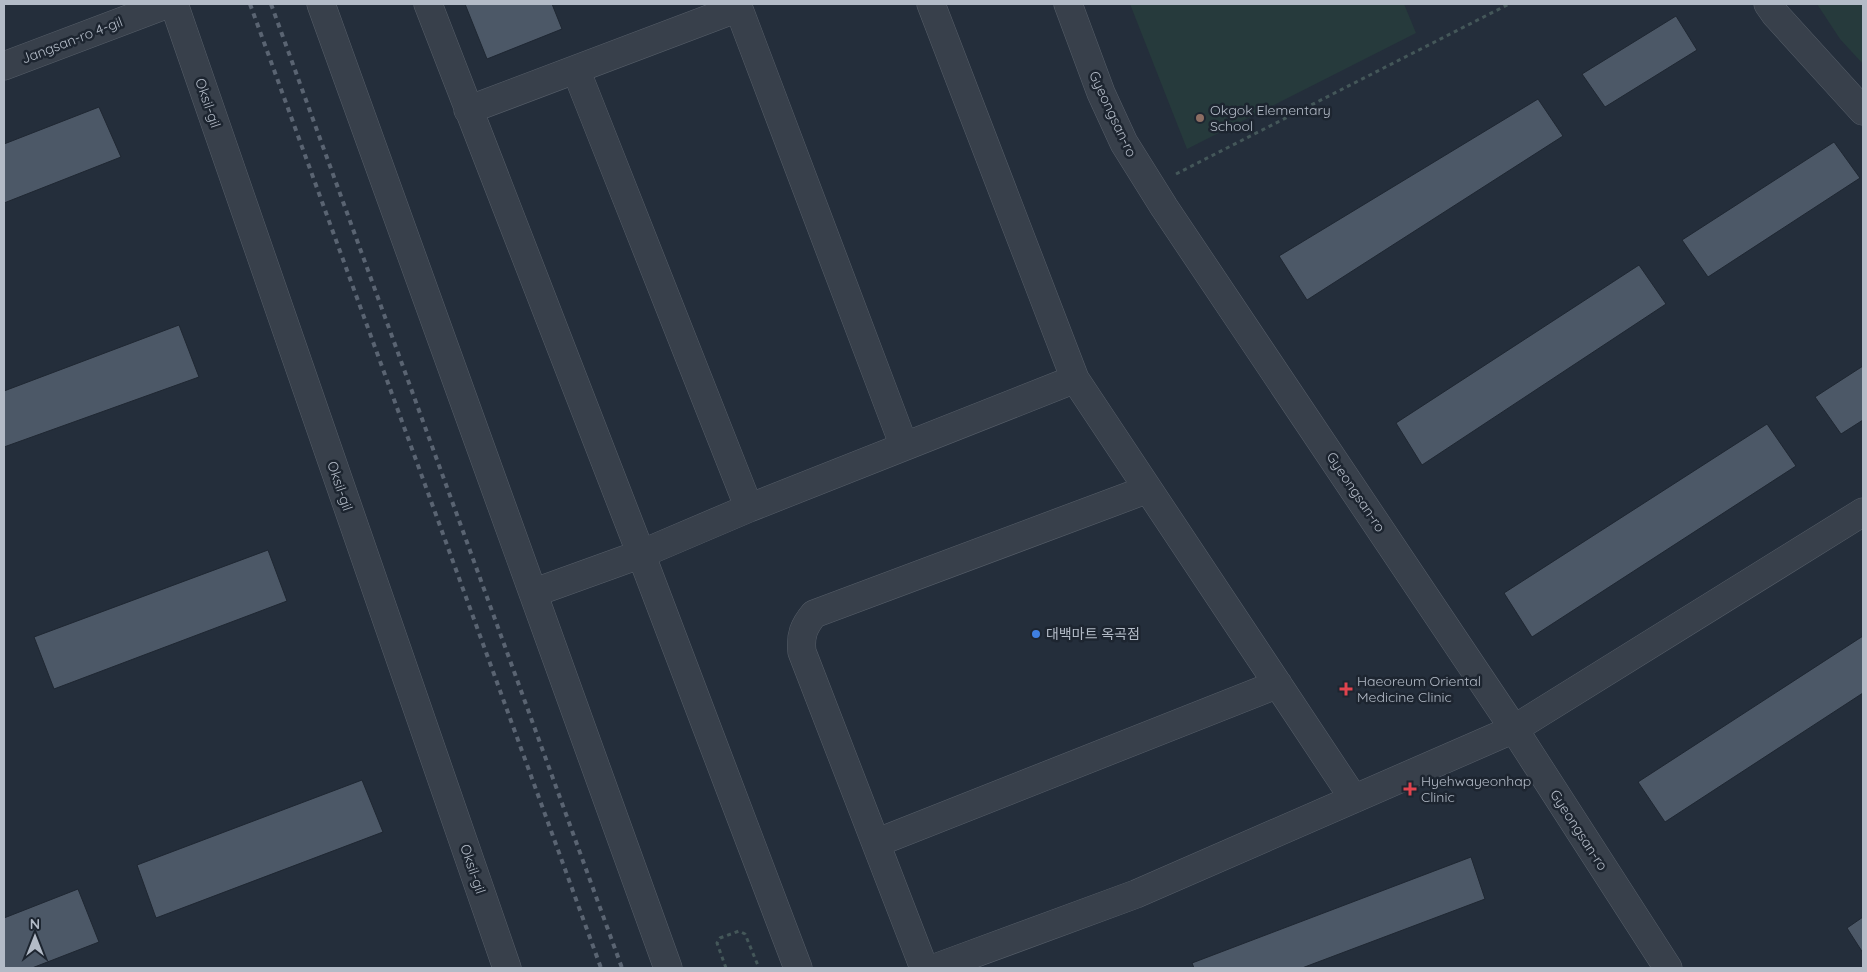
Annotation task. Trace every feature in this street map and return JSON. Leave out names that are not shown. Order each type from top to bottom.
[{"type":"street","name":"Jangsan-ro 4-gil","points":[[4,66],[168,4]]},
{"type":"street","name":"Oksil-gil","points":[[174,4],[507,968]]},
{"type":"street","points":[[321,4],[668,968]]},
{"type":"street","points":[[428,4],[642,554],[798,968]]},
{"type":"street","points":[[931,4],[1075,379],[1354,799]]},
{"type":"street","name":"Gyeongsan-ro","points":[[1068,4],[1105,101],[1124,142],[1152,187],[1514,729],[1668,968]]},
{"type":"street","points":[[1768,4],[1863,111]]},
{"type":"street","points":[[468,110],[738,6],[904,446]]},
{"type":"street","points":[[576,70],[749,508]]},
{"type":"street","points":[[533,593],[642,554],[749,508],[1075,379]]},
{"type":"street","points":[[924,968],[802,652],[801,640],[805,624],[814,614],[1148,489]]},
{"type":"street","points":[[935,968],[1136,894],[1514,729],[1863,512]]},
{"type":"street","points":[[876,843],[1278,684]]},
{"type":"path","points":[[1152,187],[1509,4]]},
{"type":"path","points":[[726,968],[717,944],[720,938],[739,932],[746,934],[759,968]]},
{"type":"green space","points":[[1130,4],[1404,4],[1416,33],[1187,149]]},
{"type":"green space","points":[[1817,4],[1863,4],[1863,64],[1840,39]]},
{"type":"building","points":[[465,4],[552,4],[562,29],[487,59]]},
{"type":"building","points":[[1676,16],[1697,50],[1605,107],[1582,74]]},
{"type":"building","points":[[1538,99],[1563,136],[1307,300],[1279,256]]},
{"type":"building","points":[[99,107],[121,157],[4,203],[4,144]]},
{"type":"building","points":[[1834,142],[1860,178],[1708,277],[1682,240]]},
{"type":"building","points":[[1639,265],[1666,304],[1422,465],[1396,423]]},
{"type":"building","points":[[179,325],[199,377],[4,447],[4,391]]},
{"type":"building","points":[[1863,366],[1863,420],[1841,434],[1815,397]]},
{"type":"building","points":[[1767,424],[1796,466],[1532,637],[1504,593]]},
{"type":"building","points":[[268,550],[287,601],[54,689],[34,637]]},
{"type":"building","points":[[1863,636],[1863,693],[1665,822],[1638,782]]},
{"type":"building","points":[[362,780],[383,832],[156,918],[137,865]]},
{"type":"building","points":[[1471,857],[1485,899],[1302,968],[1194,968],[1192,963]]},
{"type":"building","points":[[78,889],[99,942],[32,968],[4,968],[4,918]]},
{"type":"building","points":[[1863,917],[1863,953],[1847,928]]},
{"type":"railway","points":[[250,4],[601,968]]},
{"type":"railway","points":[[271,4],[622,968]]},
{"type":"place","name":"Okgok Elementary School","points":[[1200,118]]},
{"type":"place","name":"대백마트 옥곡점","points":[[1036,634]]},
{"type":"place","name":"Haeoreum Oriental Medicine Clinic","points":[[1346,689]]},
{"type":"place","name":"Hyehwayeonhap Clinic","points":[[1410,789]]}]
